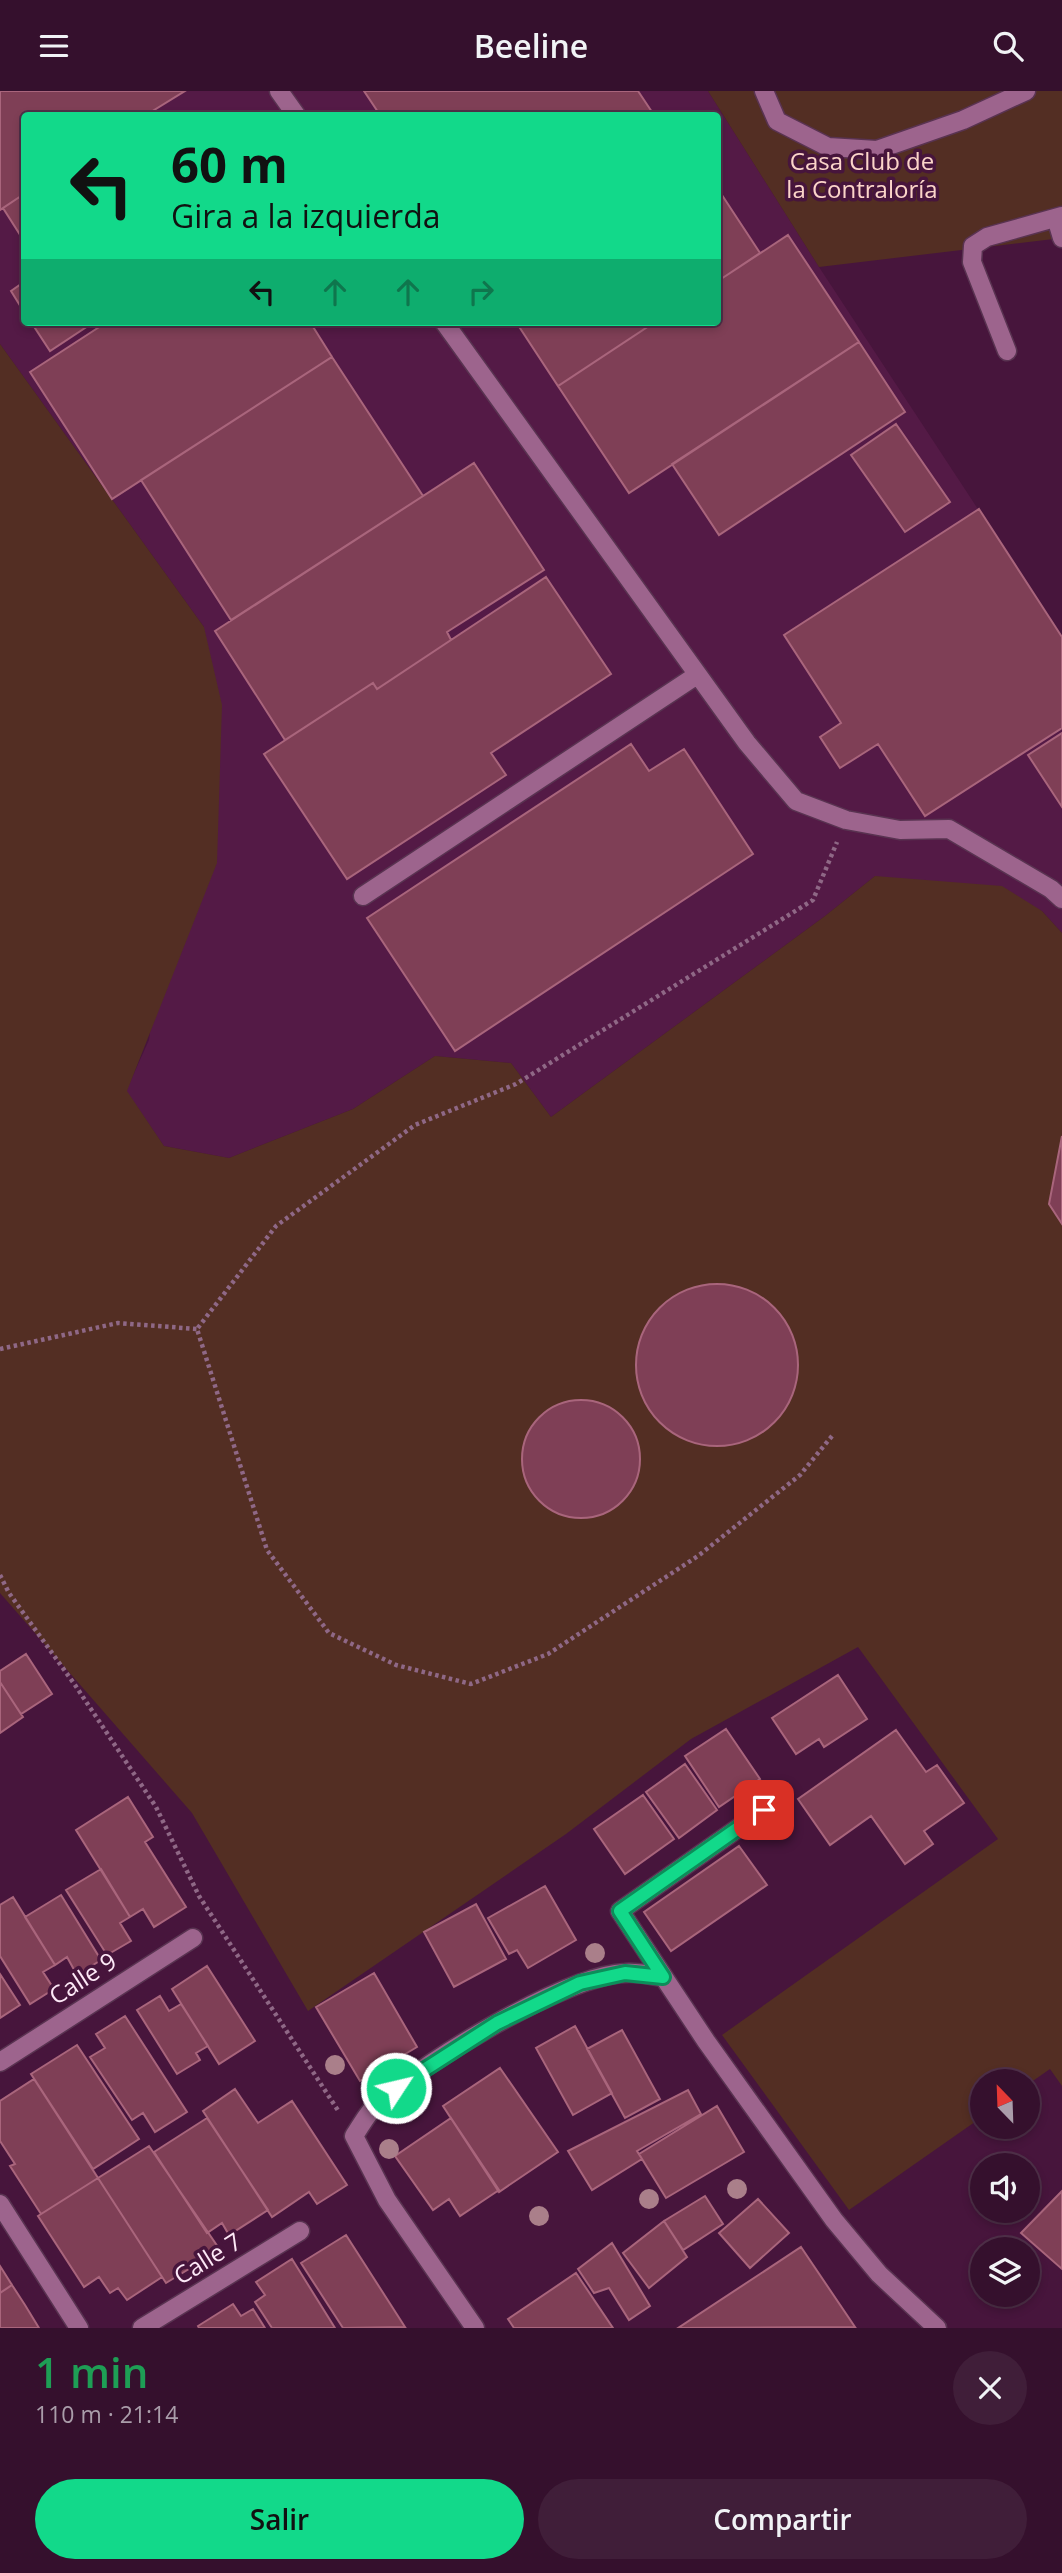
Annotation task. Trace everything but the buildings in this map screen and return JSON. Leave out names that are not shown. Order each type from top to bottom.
[{"type":"street","points":[[279,91],[294,112]]},
{"type":"street","points":[[764,91],[777,121],[828,147],[877,150],[963,120],[1026,91]]},
{"type":"street","points":[[1007,351],[972,262],[973,246],[988,237],[1059,217],[1062,238]]},
{"type":"street","points":[[447,326],[697,675],[747,743],[796,801],[846,820],[900,830],[949,829],[1051,889],[1062,899]]},
{"type":"street","points":[[363,896],[697,675]]},
{"type":"street","points":[[764,1810],[620,1911],[663,1977],[834,2220],[878,2274],[937,2328]]},
{"type":"street","name":"Calle 9","points":[[0,2062],[193,1938]]},
{"type":"street","points":[[475,2328],[387,2200],[354,2136],[377,2103],[415,2074],[497,2023],[580,1983],[625,1973],[663,1977]]},
{"type":"street","points":[[0,2203],[79,2328]]},
{"type":"street","name":"Calle 7","points":[[142,2328],[300,2231]]},
{"type":"path","points":[[197,1329],[276,1226],[415,1125],[516,1084],[813,900],[846,820]]},
{"type":"path","points":[[0,1349],[118,1323],[197,1329]]},
{"type":"path","points":[[197,1329],[267,1550],[328,1633],[396,1665],[471,1684],[548,1654],[698,1556],[800,1475],[832,1436]]},
{"type":"path","points":[[0,1575],[9,1593],[75,1685],[156,1807],[199,1896],[354,2136]]},
{"type":"shaded area","points":[[0,91],[708,91],[819,267],[1062,637],[1062,933],[1042,911],[875,876],[825,916],[551,1117],[511,1063],[435,1056],[353,1109],[229,1158],[164,1146],[126,1091],[149,1040],[204,627],[0,344]]},
{"type":"green space","name":"Casa Club de la Contraloría","points":[[708,91],[1062,91],[1062,238],[819,267]]},
{"type":"green space","points":[[0,344],[204,627],[222,705],[217,863],[127,1091],[164,1146],[229,1158],[353,1109],[435,1056],[511,1063],[551,1117],[825,916],[875,876],[1002,886],[1042,911],[1062,933],[1062,1136],[1049,1204],[1062,1224],[1062,2086],[1050,2069],[1040,2076],[1040,2069],[970,2069],[970,2125],[849,2210],[722,2035],[998,1839],[858,1647],[691,1739],[566,1834],[308,2011],[192,1813],[0,1593]]},
{"type":"route","points":[[396,2088],[497,2023],[580,1983],[625,1973],[663,1977],[620,1911],[764,1810]]}]
